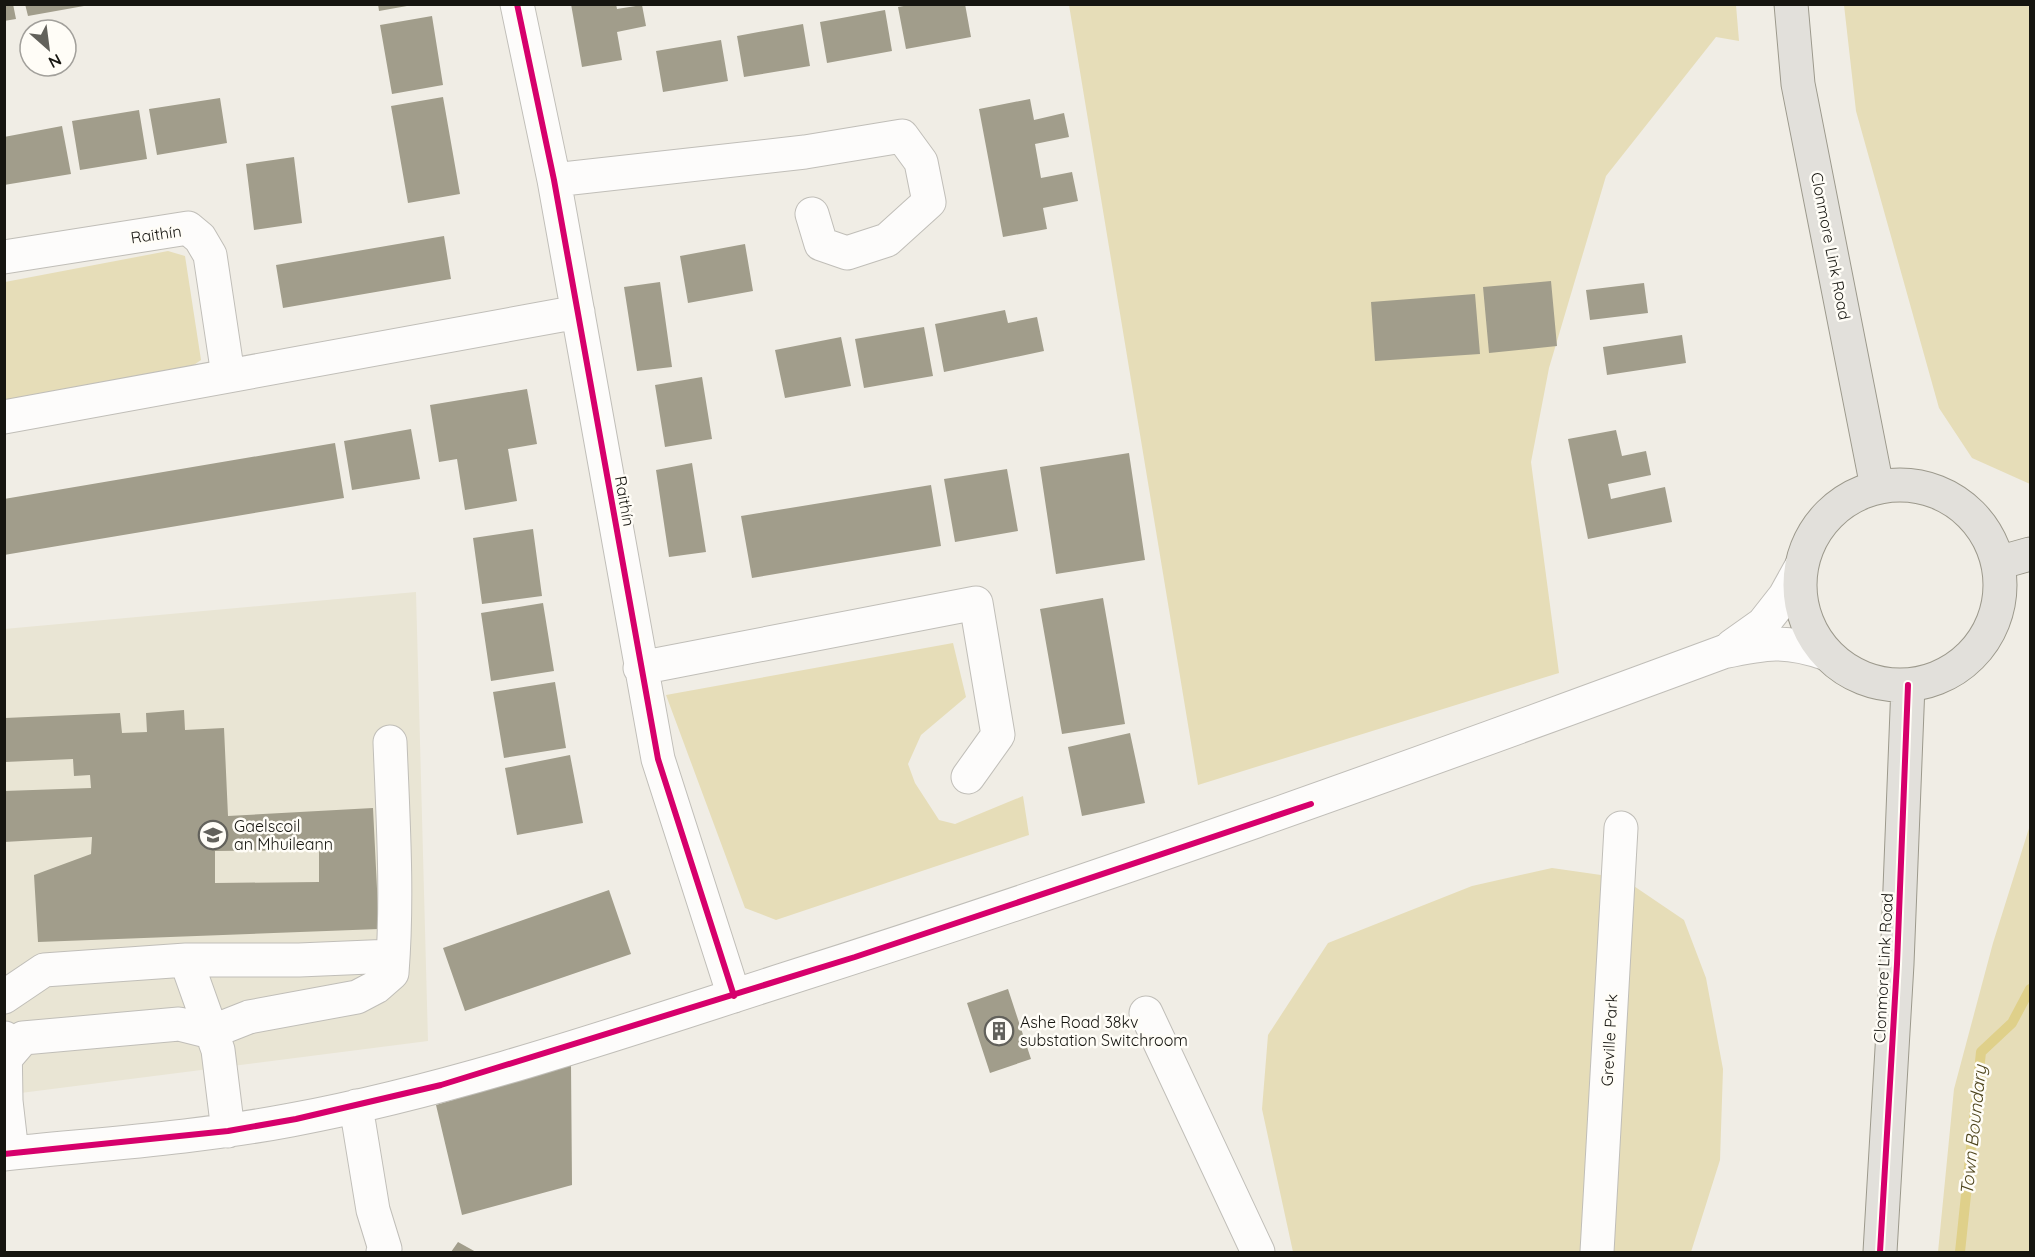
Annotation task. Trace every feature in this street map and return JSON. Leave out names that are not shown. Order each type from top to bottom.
[{"type":"main road","name":"Clonmore Link Road","points":[[1791,4],[1798,84],[1877,487]]},
{"type":"main road","points":[[1909,484],[1940,492],[1967,510],[1987,534],[1998,563],[2000,592],[1994,620],[1981,644],[1961,665],[1936,679],[1908,685],[1878,683],[1850,673],[1827,654],[1813,635],[1803,614],[1799,591],[1801,567],[1810,539],[1827,515],[1850,498],[1877,487],[1909,484]]},
{"type":"main road","points":[[1998,563],[2031,554]]},
{"type":"main road","name":"Clonmore Link Road","points":[[1880,1252],[1898,952],[1908,685]]},
{"type":"street","name":"Raithín","points":[[517,4],[554,180],[658,759],[734,996]]},
{"type":"street","points":[[554,180],[805,152],[902,136],[921,162],[929,202],[887,240],[847,253],[821,244],[812,214]]},
{"type":"street","name":"Raithín","points":[[4,258],[188,228],[200,238],[210,255],[228,375]]},
{"type":"street","points":[[4,417],[578,312]]},
{"type":"street","points":[[1723,652],[1763,624],[1785,596],[1801,567]]},
{"type":"street","points":[[640,668],[976,603],[998,735],[968,777]]},
{"type":"street","points":[[4,1027],[8,1153],[228,1131],[356,1106],[441,1085],[734,996],[1225,834],[1723,652],[1767,643],[1800,644],[1827,654]]},
{"type":"street","points":[[5,1066],[23,1038],[179,1024],[211,1032],[249,1017],[357,997],[376,987],[392,973],[393,956],[394,852],[390,742]]},
{"type":"street","name":"Greville Park","points":[[1597,1252],[1621,828]]},
{"type":"street","points":[[4,998],[44,970],[186,960],[299,960],[393,956]]},
{"type":"street","points":[[186,960],[218,1050],[228,1131]]},
{"type":"street","points":[[1146,1013],[1258,1252]]},
{"type":"street","points":[[356,1106],[373,1210],[385,1249],[383,1252]]},
{"type":"shaded area","points":[[1069,5],[1736,5],[1739,41],[1716,37],[1606,176],[1549,368],[1531,462],[1559,673],[1198,785]]},
{"type":"shaded area","points":[[1844,5],[2030,5],[2030,484],[1972,458],[1939,408],[1856,111]]},
{"type":"shaded area","points":[[168,251],[185,256],[201,360],[188,369],[5,400],[5,282]]},
{"type":"shaded area","name":"Gaelscoil an Mhuileann","points":[[416,592],[428,1041],[5,1095],[4,629]]},
{"type":"shaded area","points":[[953,643],[966,697],[921,735],[908,764],[915,783],[939,820],[955,824],[1023,796],[1029,835],[776,920],[745,908],[666,695]]},
{"type":"shaded area","points":[[2030,825],[2030,1252],[1938,1252],[1954,1089],[1993,943]]},
{"type":"shaded area","points":[[1552,868],[1622,878],[1684,920],[1706,978],[1723,1069],[1720,1160],[1691,1252],[1293,1252],[1262,1109],[1268,1035],[1328,943],[1472,886]]},
{"type":"building","points":[[4,4],[13,4],[16,19],[4,21]]},
{"type":"building","points":[[25,4],[84,4],[84,6],[28,16]]},
{"type":"building","points":[[378,4],[407,4],[407,6],[379,11]]},
{"type":"building","points":[[571,4],[616,4],[617,9],[642,5],[646,26],[617,32],[622,60],[582,67]]},
{"type":"building","points":[[915,4],[965,4],[971,37],[906,49],[898,7]]},
{"type":"building","points":[[885,10],[892,51],[827,63],[820,22]]},
{"type":"building","points":[[432,16],[443,85],[392,94],[380,25]]},
{"type":"building","points":[[803,24],[810,66],[744,77],[737,36]]},
{"type":"building","points":[[721,40],[728,81],[663,92],[656,51]]},
{"type":"building","points":[[443,97],[460,194],[408,203],[391,106]]},
{"type":"building","points":[[220,98],[227,143],[157,155],[149,109]]},
{"type":"building","points":[[1030,99],[1034,120],[1064,113],[1069,137],[1035,144],[1041,178],[1072,172],[1078,201],[1043,208],[1047,229],[1003,237],[979,109]]},
{"type":"building","points":[[139,110],[147,159],[80,170],[72,121]]},
{"type":"building","points":[[62,126],[71,174],[4,185],[4,137]]},
{"type":"building","points":[[294,157],[302,223],[254,230],[246,164]]},
{"type":"building","points":[[444,236],[451,279],[283,308],[276,265]]},
{"type":"building","points":[[745,244],[753,291],[688,303],[680,256]]},
{"type":"building","points":[[1551,281],[1557,346],[1489,353],[1483,287]]},
{"type":"building","points":[[660,282],[672,367],[637,371],[624,287]]},
{"type":"building","points":[[1644,283],[1648,313],[1590,320],[1586,290]]},
{"type":"building","points":[[1475,294],[1480,354],[1375,361],[1371,302]]},
{"type":"building","points":[[1005,310],[1008,323],[1037,317],[1044,351],[944,372],[935,324]]},
{"type":"building","points":[[924,327],[933,376],[864,388],[855,339]]},
{"type":"building","points":[[1682,335],[1686,363],[1607,375],[1603,347]]},
{"type":"building","points":[[841,337],[851,386],[785,398],[775,350]]},
{"type":"building","points":[[702,377],[712,439],[665,447],[655,385]]},
{"type":"building","points":[[527,389],[537,444],[508,449],[517,501],[465,510],[457,459],[439,462],[430,405]]},
{"type":"building","points":[[411,429],[420,479],[352,490],[344,441]]},
{"type":"building","points":[[1616,430],[1622,456],[1646,451],[1651,475],[1608,484],[1611,499],[1665,487],[1672,522],[1588,539],[1568,439]]},
{"type":"building","points":[[335,443],[344,498],[4,555],[4,499]]},
{"type":"building","points":[[1129,453],[1145,560],[1056,574],[1040,467]]},
{"type":"building","points":[[692,463],[706,552],[669,557],[656,470]]},
{"type":"building","points":[[1007,469],[1018,531],[955,542],[944,479]]},
{"type":"building","points":[[931,485],[941,546],[752,578],[741,516]]},
{"type":"building","points":[[533,529],[542,596],[482,604],[473,538]]},
{"type":"building","points":[[1103,598],[1125,724],[1062,734],[1040,609]]},
{"type":"building","points":[[543,603],[554,671],[491,681],[481,613]]},
{"type":"building","points":[[555,682],[566,748],[504,758],[493,692]]},
{"type":"building","points":[[184,710],[185,730],[224,728],[228,816],[373,808],[379,929],[38,942],[34,875],[91,854],[92,837],[4,842],[4,791],[91,788],[90,775],[74,776],[73,759],[5,762],[5,718],[120,713],[122,733],[147,732],[146,713]],"holes":[[[319,850],[319,882],[215,883],[215,851]]]},
{"type":"building","points":[[1130,733],[1145,803],[1082,816],[1068,747]]},
{"type":"building","points":[[570,755],[583,823],[517,835],[505,768]]},
{"type":"building","points":[[609,890],[631,954],[465,1011],[443,948]]},
{"type":"building","name":"Ashe Road 38kv substation Switchroom","points":[[1008,989],[1031,1059],[990,1073],[967,1003]]},
{"type":"building","points":[[571,1065],[572,1185],[462,1215],[436,1105]]},
{"type":"building","points":[[458,1242],[476,1252],[451,1252]]},
{"type":"waterway","name":"Town Boundary","points":[[1960,1252],[1981,1052],[2012,1023],[2030,989]]},
{"type":"cycle path","points":[[517,4],[554,180],[658,759],[734,996]]},
{"type":"cycle path","points":[[1880,1252],[1897,964],[1908,685]]},
{"type":"cycle path","points":[[4,1154],[228,1131],[296,1119],[441,1085],[855,957],[1311,804]]},
{"type":"place","name":"Gaelscoil an Mhuileann","points":[[213,835]]},
{"type":"place","name":"Ashe Road 38kv substation Switchroom","points":[[999,1031]]}]
